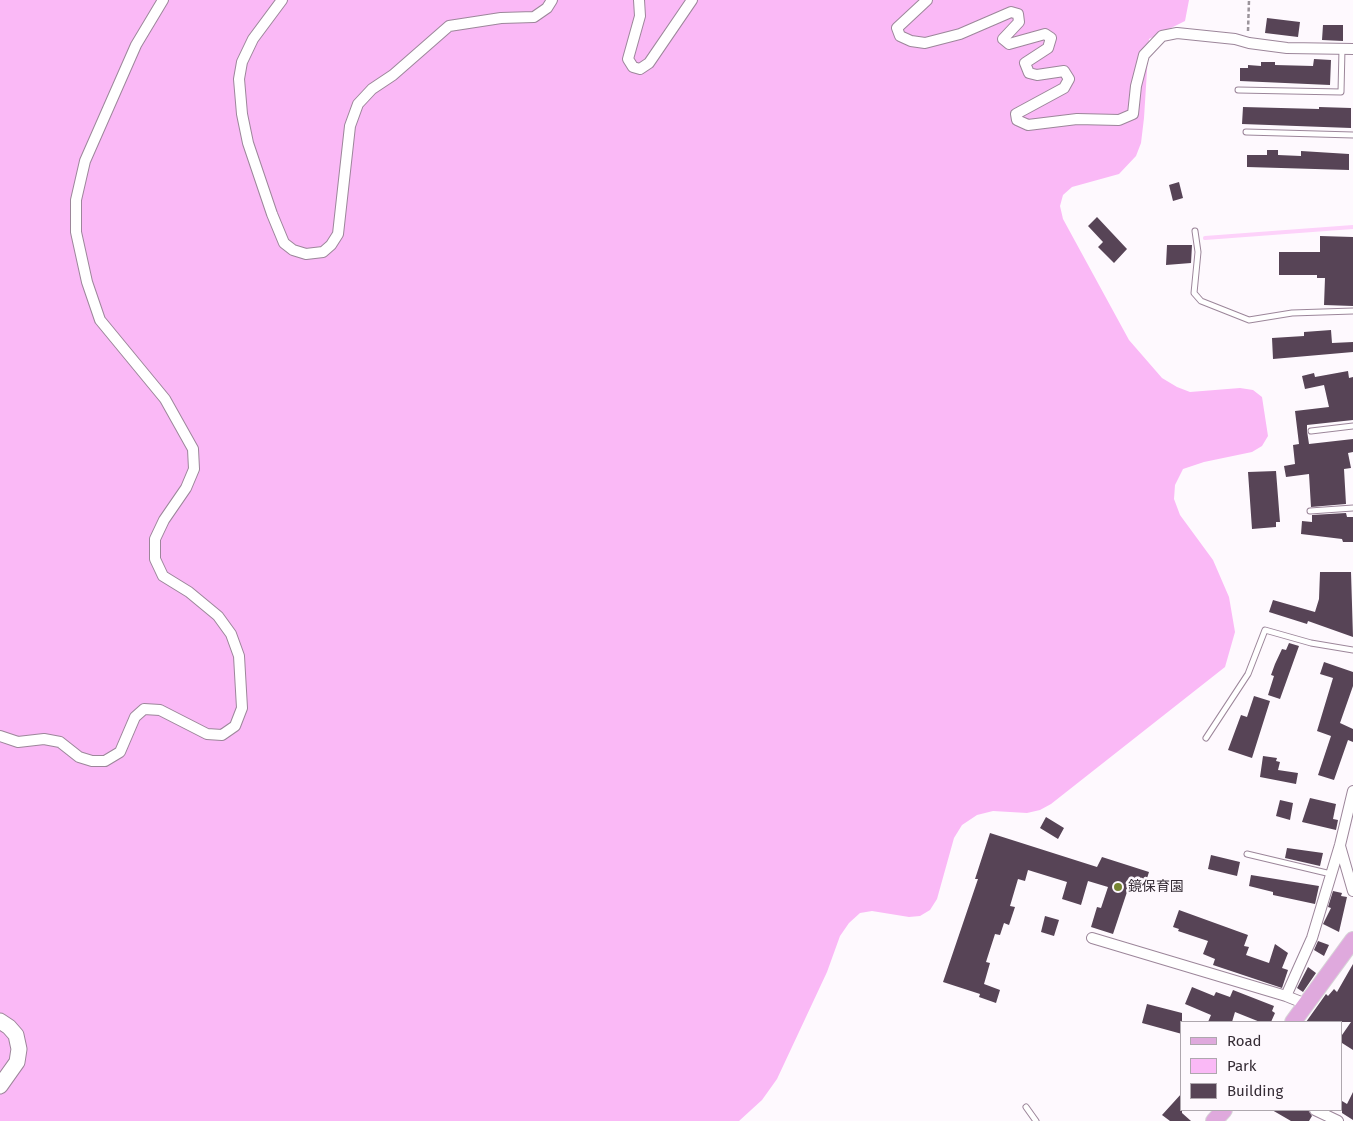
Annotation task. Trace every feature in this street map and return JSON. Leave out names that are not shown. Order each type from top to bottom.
[{"type":"main road","points":[[1294,1021],[1353,940]]},
{"type":"main road","points":[[0,1021],[9,1027],[16,1036],[19,1049],[17,1062],[0,1086]]},
{"type":"main road","points":[[1214,1121],[1223,1111]]},
{"type":"street","points":[[0,736],[18,742],[44,739],[60,742],[79,756],[92,761],[106,761],[120,752],[135,717],[144,709],[160,710],[207,734],[222,735],[235,726],[242,708],[239,656],[231,634],[218,616],[189,592],[164,576],[155,560],[155,540],[164,520],[186,488],[194,469],[193,449],[164,399],[100,320],[86,282],[76,232],[76,200],[85,161],[136,45],[163,0]]},
{"type":"street","points":[[282,0],[253,38],[242,62],[239,78],[242,114],[248,143],[284,243],[293,250],[306,254],[323,252],[331,245],[338,234],[350,126],[358,104],[449,26],[501,18],[534,17],[546,8],[552,0]]},
{"type":"street","points":[[640,0],[640,16],[628,58],[633,67],[640,69],[649,63],[692,0]]},
{"type":"street","points":[[927,0],[898,28],[900,36],[911,41],[925,43],[960,34],[1011,12],[1018,14],[1019,22],[1002,39],[1009,44],[1044,34],[1051,38],[1048,48],[1025,63],[1030,73],[1037,75],[1064,71],[1069,79],[1064,88],[1016,114],[1017,120],[1028,125],[1078,119],[1119,120],[1133,114],[1136,86],[1144,55],[1162,36],[1177,33],[1235,39],[1249,43],[1287,48],[1348,49]]},
{"type":"street","points":[[1286,996],[1312,938],[1340,845],[1353,791]]},
{"type":"street","points":[[1340,845],[1353,891]]},
{"type":"street","points":[[1092,938],[1286,996],[1306,1004]]},
{"type":"street","points":[[1317,1111],[1338,1121]]},
{"type":"lane","points":[[1238,90],[1341,92],[1348,49]]},
{"type":"lane","points":[[1246,132],[1353,136]]},
{"type":"lane","points":[[1195,231],[1198,252],[1194,293],[1201,300],[1249,320],[1292,313],[1353,311]]},
{"type":"lane","points":[[1311,431],[1353,426]]},
{"type":"lane","points":[[1310,511],[1353,508]]},
{"type":"lane","points":[[1206,738],[1248,674],[1265,630],[1311,643],[1353,650]]},
{"type":"lane","points":[[1248,854],[1331,874]]},
{"type":"lane","points":[[1026,1107],[1036,1121]]},
{"type":"path","points":[[1249,0],[1249,43]]},
{"type":"green space","points":[[0,0],[1189,0],[1185,21],[1149,39],[1144,118],[1141,143],[1136,156],[1119,174],[1072,187],[1063,195],[1060,206],[1063,219],[1129,340],[1162,378],[1190,392],[1240,388],[1253,390],[1262,397],[1268,436],[1262,446],[1252,452],[1204,462],[1183,469],[1175,485],[1174,499],[1180,515],[1213,560],[1229,597],[1235,632],[1225,667],[1051,804],[1040,810],[1027,813],[993,811],[977,815],[962,825],[954,838],[937,899],[930,910],[920,916],[909,917],[872,911],[860,913],[849,923],[840,936],[827,972],[777,1079],[762,1100],[739,1121],[0,1121]]},
{"type":"building","points":[[1267,18],[1300,22],[1298,37],[1265,33]]},
{"type":"building","points":[[1323,25],[1343,25],[1343,41],[1322,40]]},
{"type":"building","points":[[1314,59],[1331,60],[1330,85],[1240,81],[1240,68],[1248,68],[1248,65],[1261,66],[1261,62],[1275,62],[1275,65],[1313,66]]},
{"type":"building","points":[[1243,107],[1351,108],[1351,128],[1242,124]]},
{"type":"building","points":[[1267,150],[1278,150],[1278,155],[1301,156],[1301,151],[1349,154],[1349,170],[1247,167],[1247,155],[1267,155]]},
{"type":"building","points":[[1179,182],[1183,198],[1173,201],[1169,185]]},
{"type":"building","points":[[1097,217],[1127,249],[1114,263],[1098,247],[1103,242],[1088,226]]},
{"type":"building","points":[[1320,236],[1353,237],[1353,306],[1324,305],[1325,278],[1317,278],[1317,275],[1279,275],[1279,252],[1320,252]]},
{"type":"building","points":[[1167,245],[1192,245],[1191,263],[1166,265]]},
{"type":"building","points":[[1331,330],[1332,343],[1353,342],[1353,352],[1273,359],[1272,338],[1304,336],[1304,332]]},
{"type":"building","points":[[1348,371],[1349,378],[1353,377],[1353,420],[1307,425],[1309,444],[1353,439],[1353,452],[1348,453],[1351,468],[1344,469],[1346,504],[1311,507],[1309,474],[1286,477],[1284,466],[1295,464],[1293,445],[1299,444],[1295,411],[1329,407],[1324,385],[1305,389],[1302,376],[1314,373],[1315,377]]},
{"type":"building","points":[[1276,471],[1280,522],[1276,522],[1276,527],[1252,529],[1248,472]]},
{"type":"building","points":[[1346,513],[1347,517],[1353,517],[1353,542],[1343,542],[1342,539],[1301,534],[1302,521],[1312,522],[1312,515]]},
{"type":"building","points":[[1320,572],[1351,572],[1353,637],[1308,621],[1307,624],[1269,612],[1273,600],[1315,612],[1319,599]]},
{"type":"building","points":[[1289,643],[1299,646],[1280,699],[1268,695],[1274,676],[1271,675],[1282,649],[1286,650]]},
{"type":"building","points":[[1324,662],[1353,672],[1353,686],[1340,723],[1353,729],[1353,742],[1348,740],[1334,780],[1318,775],[1331,736],[1317,731],[1333,678],[1320,674]]},
{"type":"building","points":[[1254,696],[1270,701],[1252,758],[1228,750],[1241,715],[1247,717]]},
{"type":"building","points":[[1263,756],[1277,758],[1276,761],[1280,762],[1278,770],[1298,773],[1296,784],[1260,777]]},
{"type":"building","points":[[1310,798],[1336,804],[1333,819],[1338,820],[1336,830],[1302,822]]},
{"type":"building","points":[[1280,800],[1293,803],[1290,820],[1276,816]]},
{"type":"building","points":[[1046,817],[1064,828],[1058,839],[1040,828]]},
{"type":"building","points":[[990,833],[1097,867],[1102,857],[1149,872],[1143,891],[1129,886],[1113,934],[1091,927],[1097,907],[1101,908],[1108,887],[1088,881],[1081,905],[1062,899],[1067,882],[1028,870],[1025,881],[1018,879],[1010,906],[1015,907],[1009,925],[1004,923],[1000,935],[995,934],[986,962],[990,963],[984,984],[1000,990],[996,1003],[979,997],[980,994],[943,982],[978,879],[975,879]]},
{"type":"building","points":[[1287,848],[1323,853],[1320,866],[1285,858]]},
{"type":"building","points":[[1211,855],[1240,862],[1237,876],[1208,869]]},
{"type":"building","points":[[1251,875],[1319,886],[1315,904],[1273,895],[1273,892],[1249,886]]},
{"type":"building","points":[[1333,891],[1342,893],[1341,896],[1347,897],[1339,932],[1323,924],[1331,908],[1328,907]]},
{"type":"building","points":[[1179,910],[1248,935],[1244,946],[1249,947],[1246,955],[1269,963],[1275,944],[1288,953],[1282,968],[1288,970],[1282,988],[1213,965],[1215,959],[1203,954],[1208,941],[1178,931],[1179,929],[1173,927]]},
{"type":"building","points":[[1045,916],[1059,920],[1054,936],[1041,932]]},
{"type":"building","points":[[1318,941],[1329,945],[1324,956],[1314,950]]},
{"type":"building","points":[[1353,964],[1353,1050],[1343,1044],[1343,1034],[1351,1022],[1307,1021],[1326,994],[1328,996],[1334,989],[1337,992]]},
{"type":"building","points":[[1308,967],[1316,973],[1303,992],[1297,988]]},
{"type":"building","points":[[1192,987],[1214,996],[1216,992],[1230,997],[1233,990],[1274,1006],[1272,1011],[1275,1013],[1271,1021],[1258,1021],[1235,1012],[1232,1021],[1208,1021],[1211,1015],[1185,1004]]},
{"type":"building","points":[[1147,1004],[1182,1013],[1180,1033],[1142,1023]]},
{"type":"building","points":[[1353,1092],[1353,1120],[1342,1113],[1343,1102],[1347,1104]]},
{"type":"building","points":[[1180,1095],[1180,1111],[1191,1121],[1170,1121],[1162,1115]]},
{"type":"building","points":[[1274,1111],[1309,1111],[1312,1116],[1309,1121],[1291,1121]]},
{"type":"waterway","points":[[1205,238],[1353,227]]},
{"type":"place","name":"鏡保育園","points":[[1118,887]]}]
